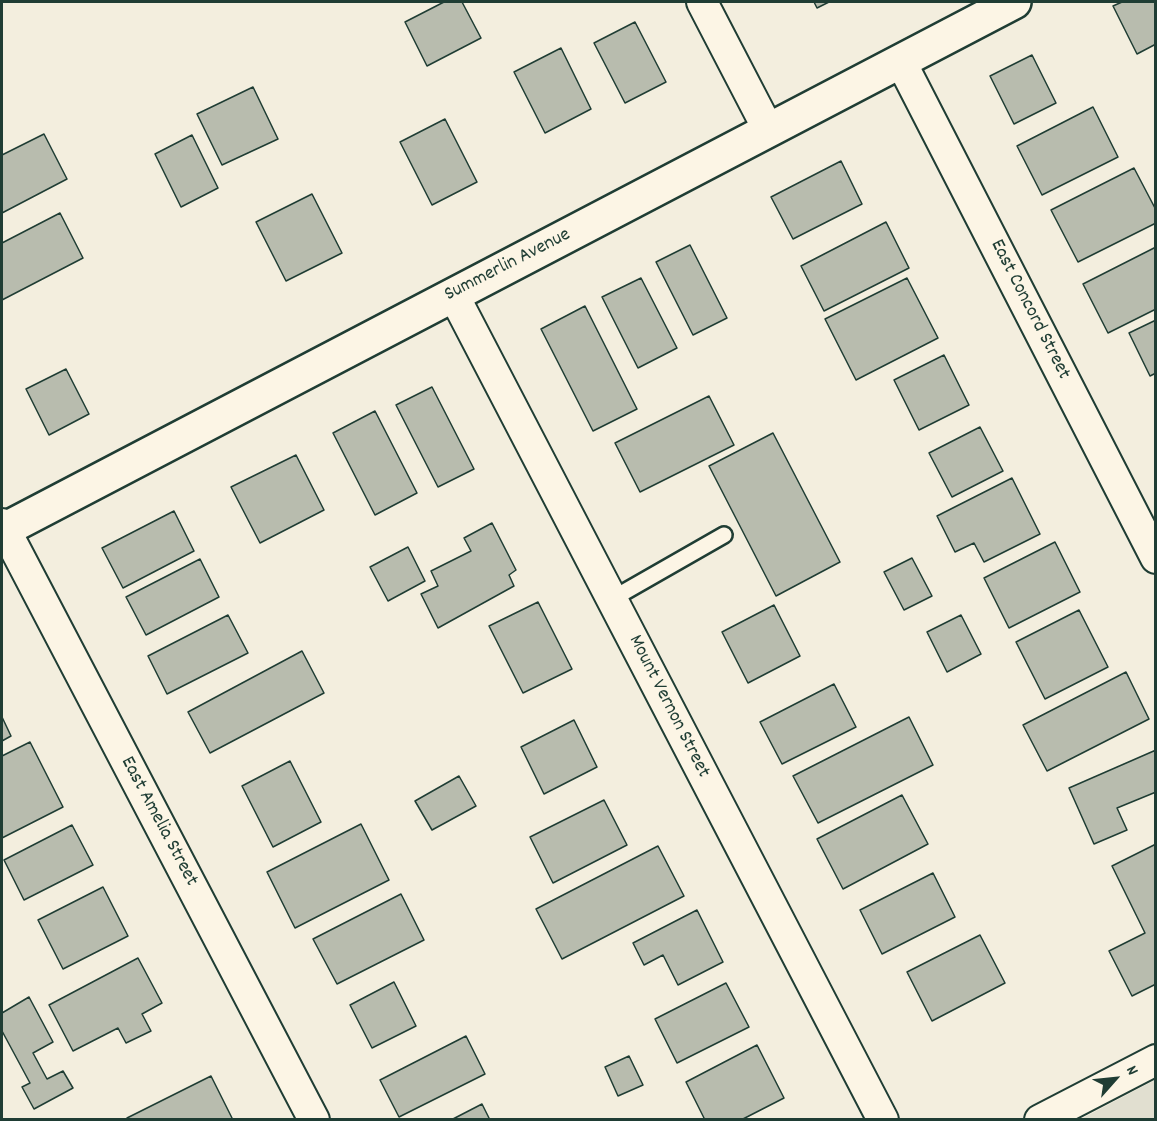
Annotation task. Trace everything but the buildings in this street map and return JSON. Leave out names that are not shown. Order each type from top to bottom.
[{"type":"street","points":[[702,2],[769,131]]},
{"type":"street","name":"Summerlin Avenue","points":[[2,528],[1014,2]]},
{"type":"street","name":"East Concord Street","points":[[902,62],[1155,558]]},
{"type":"street","name":"Mount Vernon Street","points":[[453,294],[883,1119]]},
{"type":"street","name":"East Amelia Street","points":[[2,528],[314,1119]]},
{"type":"street","points":[[1040,1119],[1155,1060]]},
{"type":"lane","points":[[612,599],[724,535]]},
{"type":"shaded area","points":[[1155,1080],[1155,1119],[1081,1119]]}]
